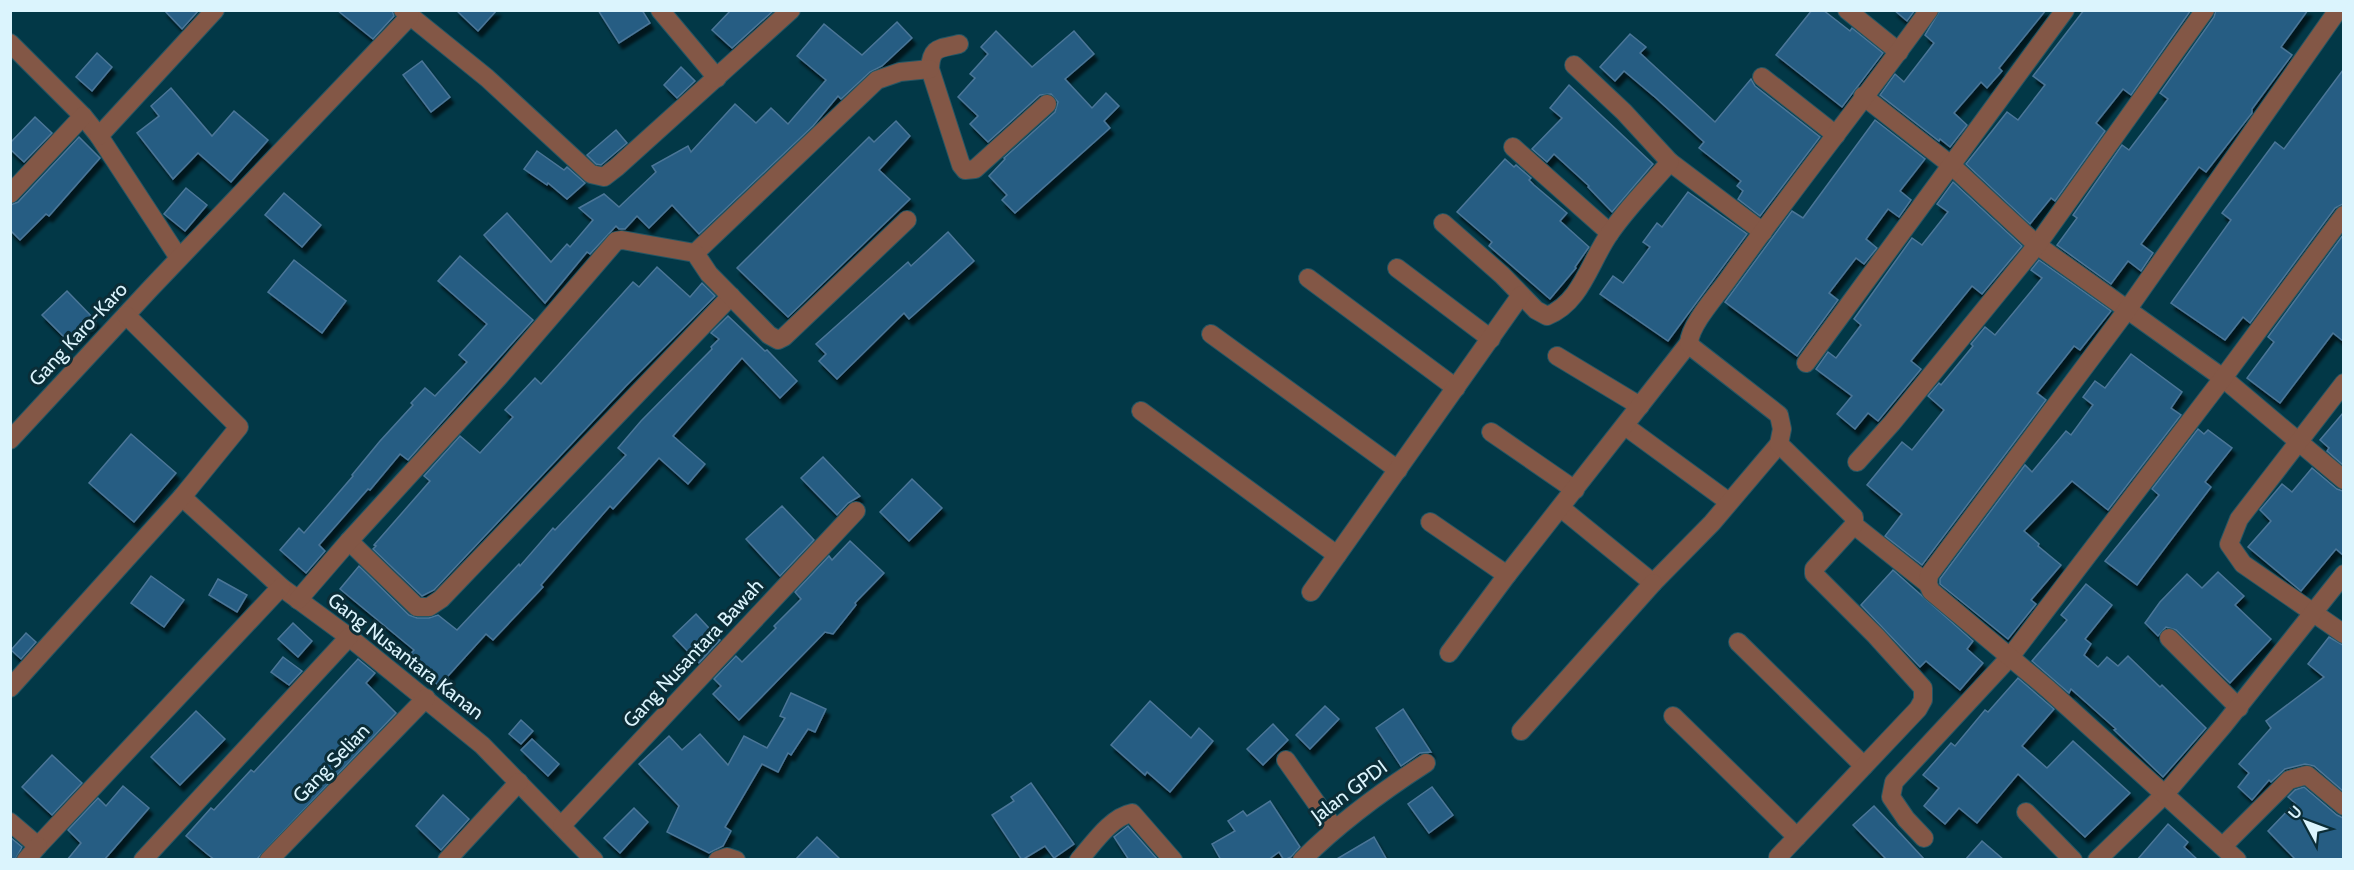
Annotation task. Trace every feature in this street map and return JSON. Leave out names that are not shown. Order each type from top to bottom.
[{"type":"street","points":[[99,136],[215,10]]},
{"type":"street","points":[[660,10],[717,78]]},
{"type":"street","points":[[406,13],[487,78],[591,174],[604,177],[792,10]]},
{"type":"street","points":[[1846,10],[1899,52]]},
{"type":"street","points":[[1449,653],[1507,575],[1689,343],[1689,338],[1700,320],[1763,232],[1929,10]]},
{"type":"street","points":[[1806,363],[2065,10]]},
{"type":"street","points":[[1857,462],[1892,423],[2037,245],[2205,10]]},
{"type":"street","points":[[1928,584],[1929,575],[2127,310],[2338,10]]},
{"type":"street","name":"Gang Karo-Karo","points":[[10,441],[406,13]]},
{"type":"street","points":[[11,45],[83,116],[99,136],[179,258]]},
{"type":"street","points":[[959,45],[937,49],[925,70],[962,165],[966,170],[975,170],[1047,104]]},
{"type":"street","points":[[1574,65],[1670,162],[1763,232]]},
{"type":"street","points":[[695,253],[881,78],[900,72],[925,70]]},
{"type":"street","points":[[1762,76],[1836,135]]},
{"type":"street","points":[[1863,96],[1951,165],[2037,245],[2223,378],[2343,480]]},
{"type":"street","points":[[10,194],[83,116]]},
{"type":"street","points":[[1513,147],[1610,233]]},
{"type":"street","points":[[1443,223],[1502,275],[1521,296],[1547,316],[1559,311],[1574,295],[1610,233],[1670,162]]},
{"type":"street","points":[[1924,838],[1906,819],[1891,797],[1894,782],[2010,657],[2223,378],[2343,216]]},
{"type":"street","points":[[298,600],[499,377],[613,244],[622,240],[695,253],[709,274],[769,335],[778,340],[784,338],[907,220]]},
{"type":"street","points":[[1397,268],[1491,339]]},
{"type":"street","points":[[1308,278],[1456,388]]},
{"type":"street","points":[[349,541],[417,607],[429,607],[441,599],[731,296]]},
{"type":"street","points":[[1311,592],[1521,296]]},
{"type":"street","points":[[10,688],[182,497],[239,427],[126,315]]},
{"type":"street","points":[[1211,334],[1398,470]]},
{"type":"street","points":[[1689,343],[1779,415],[1782,429],[1778,438],[1779,444],[1854,517],[1854,525],[1814,569],[1814,574],[1876,636],[1923,688],[1923,700],[1918,709],[1778,859]]},
{"type":"street","points":[[1557,356],[1640,406]]},
{"type":"street","points":[[2343,383],[2239,519],[2229,544],[2243,564],[2343,634]]},
{"type":"street","points":[[1141,411],[1337,555]]},
{"type":"street","points":[[1625,426],[1729,502]]},
{"type":"street","points":[[1491,432],[1575,490]]},
{"type":"street","points":[[1521,731],[1779,444]]},
{"type":"street","name":"Gang Nusantara Kanan","points":[[182,497],[281,587],[349,637],[482,745],[594,860]]},
{"type":"street","points":[[1561,508],[1653,583]]},
{"type":"street","name":"Gang Nusantara Bawah","points":[[562,825],[856,511]]},
{"type":"street","points":[[1430,522],[1507,575]]},
{"type":"street","points":[[1854,525],[1928,584],[1931,591],[2010,657],[2237,860]]},
{"type":"street","points":[[2097,860],[2164,794],[2239,708],[2343,574]]},
{"type":"street","points":[[10,822],[32,853],[281,587]]},
{"type":"street","points":[[143,860],[349,637]]},
{"type":"street","points":[[2169,638],[2239,708]]},
{"type":"street","points":[[1738,642],[1864,766]]},
{"type":"street","name":"Gang Selian","points":[[268,860],[426,698]]},
{"type":"street","points":[[1673,716],[1797,837]]},
{"type":"street","points":[[1286,760],[1334,828]]},
{"type":"street","name":"Jalan GPDI","points":[[1302,860],[1334,828],[1374,797],[1426,763]]},
{"type":"street","points":[[2223,846],[2289,780],[2307,775],[2343,806]]},
{"type":"street","points":[[447,860],[519,782]]},
{"type":"street","points":[[2026,812],[2073,860]]},
{"type":"street","points":[[1079,860],[1110,826],[1124,814],[1132,813],[1173,860]]},
{"type":"street","points":[[718,860],[728,857],[736,860]]},
{"type":"building","points":[[164,10],[199,10],[182,29]]},
{"type":"building","points":[[337,10],[392,10],[394,16],[373,39]]},
{"type":"building","points":[[456,10],[497,10],[478,31]]},
{"type":"building","points":[[598,10],[642,10],[650,23],[619,43]]},
{"type":"building","points":[[731,10],[774,10],[732,48],[712,30]]},
{"type":"building","points":[[1812,10],[1823,10],[1850,31],[1852,28],[1883,53],[1842,107],[1776,55]]},
{"type":"building","points":[[1894,10],[1915,10],[1907,21]]},
{"type":"building","points":[[1940,10],[2046,10],[1999,68],[2002,71],[1987,88],[1981,82],[1954,113],[1967,125],[1950,147],[1880,95],[1895,74],[1904,82],[1934,43],[1925,35]]},
{"type":"building","points":[[2084,10],[2191,10],[2131,95],[2123,89],[2096,123],[2105,131],[2055,201],[2051,198],[2030,224],[1966,164],[2007,112],[2018,120],[2045,85],[2033,76]]},
{"type":"building","points":[[2216,10],[2308,10],[2281,47],[2292,55],[2252,109],[2252,113],[2206,172],[2199,167],[2141,244],[2153,253],[2141,271],[2128,261],[2111,284],[2057,245],[2077,218],[2073,215],[2122,145],[2129,150],[2168,99],[2160,93],[2214,17]]},
{"type":"building","points":[[897,22],[912,38],[841,99],[838,96],[813,126],[699,234],[672,205],[649,228],[637,216],[625,229],[619,229],[616,226],[590,254],[587,252],[545,303],[484,235],[507,213],[551,262],[567,244],[570,247],[593,220],[579,208],[604,194],[619,207],[656,172],[652,166],[688,146],[691,152],[735,104],[756,123],[771,108],[788,124],[826,80],[797,56],[824,24],[862,55]]},
{"type":"building","points":[[996,31],[1032,67],[1074,31],[1094,54],[1065,79],[1092,108],[1106,93],[1119,106],[1104,121],[1110,128],[1015,213],[1002,200],[1007,195],[989,176],[1004,158],[1055,112],[1058,102],[1051,94],[1040,95],[988,142],[970,124],[978,116],[958,97],[975,78],[970,74],[988,54],[981,47]]},
{"type":"building","points":[[1630,34],[1646,47],[1640,53],[1715,122],[1751,79],[1755,86],[1820,137],[1760,216],[1738,199],[1743,191],[1737,186],[1741,181],[1699,148],[1704,142],[1624,71],[1615,81],[1600,67]]},
{"type":"building","points":[[97,53],[112,67],[92,91],[76,77]]},
{"type":"building","points":[[422,61],[450,97],[431,112],[403,75]]},
{"type":"building","points":[[681,67],[695,81],[677,98],[664,85]]},
{"type":"building","points":[[2343,70],[2343,204],[2335,208],[2250,323],[2243,317],[2225,340],[2171,303],[2231,220],[2222,213],[2275,142],[2284,149]]},
{"type":"building","points":[[1569,85],[1653,164],[1612,212],[1589,186],[1554,154],[1547,162],[1532,149],[1562,118],[1550,108]]},
{"type":"building","points":[[171,88],[212,136],[234,111],[268,140],[231,182],[198,153],[173,179],[137,133],[159,116],[151,106]]},
{"type":"building","points":[[35,117],[52,133],[24,162],[10,149],[10,143]]},
{"type":"building","points":[[1875,120],[1925,159],[1900,191],[1911,200],[1899,217],[1888,209],[1866,239],[1877,248],[1864,264],[1856,258],[1829,293],[1838,300],[1797,356],[1725,302],[1792,211],[1803,218]]},
{"type":"building","points":[[896,121],[910,136],[879,170],[910,199],[788,317],[737,268],[869,137],[874,142]]},
{"type":"building","points":[[616,130],[627,143],[601,165],[596,164],[587,155]]},
{"type":"building","points":[[79,137],[100,158],[49,216],[46,214],[20,240],[10,230],[10,205],[18,202]]},
{"type":"building","points":[[537,151],[564,170],[567,167],[585,183],[567,199],[548,183],[547,185],[524,169]]},
{"type":"building","points":[[1505,159],[1531,178],[1529,180],[1534,185],[1567,213],[1560,221],[1589,247],[1576,268],[1550,299],[1489,246],[1492,242],[1457,212]]},
{"type":"building","points":[[1953,182],[2022,246],[1982,294],[1972,286],[1911,361],[1921,369],[1878,421],[1868,413],[1855,429],[1837,414],[1852,396],[1816,369],[1828,352],[1836,358],[1861,325],[1854,319],[1912,238],[1922,245],[1948,212],[1937,204]]},
{"type":"building","points":[[186,188],[207,205],[185,231],[164,214]]},
{"type":"building","points":[[1688,192],[1747,234],[1668,341],[1600,294],[1613,276],[1623,283],[1650,247],[1643,242],[1657,223],[1662,227]]},
{"type":"building","points":[[284,193],[321,225],[302,247],[265,215]]},
{"type":"building","points":[[948,232],[974,261],[909,319],[904,313],[837,379],[819,361],[826,354],[816,344],[908,262],[911,266]]},
{"type":"building","points":[[2343,235],[2343,341],[2333,333],[2280,403],[2247,378],[2274,342],[2268,337]]},
{"type":"building","points":[[460,256],[533,320],[408,460],[400,454],[370,490],[368,489],[319,545],[325,551],[306,573],[280,550],[299,528],[304,533],[425,388],[435,396],[467,362],[459,355],[487,324],[438,281]]},
{"type":"building","points":[[294,260],[346,301],[322,333],[268,292]]},
{"type":"building","points":[[2039,260],[2111,311],[2080,350],[2074,346],[2037,393],[2046,400],[1922,565],[1885,536],[1902,514],[1867,485],[1902,442],[1912,450],[1944,410],[1928,396],[1939,383],[1941,385],[1973,346],[1971,344],[1985,327],[1995,335],[2042,278],[2031,270]]},
{"type":"building","points":[[657,267],[690,297],[702,283],[715,296],[626,386],[434,590],[422,596],[373,549],[376,546],[374,545],[430,481],[424,476],[460,436],[480,453],[513,417],[505,410],[535,378],[541,384],[633,282],[639,287]]},
{"type":"building","points":[[67,291],[96,321],[71,344],[42,315]]},
{"type":"building","points":[[728,316],[765,351],[767,350],[797,381],[780,398],[742,358],[673,436],[705,464],[688,484],[659,458],[613,509],[610,506],[541,585],[543,587],[493,640],[486,634],[439,686],[407,658],[414,650],[340,589],[359,566],[409,615],[429,618],[438,615],[457,630],[519,564],[520,566],[553,528],[555,530],[626,455],[618,448],[641,421],[712,349],[711,347],[719,339],[711,333]]},
{"type":"building","points":[[2131,354],[2182,392],[2171,408],[2181,415],[2108,510],[2072,481],[2024,531],[2061,565],[2031,600],[2036,604],[2008,639],[1940,584],[1940,579],[2025,465],[2032,472],[2066,431],[2071,435],[2093,405],[2083,397],[2095,381],[2105,388]]},
{"type":"building","points":[[2343,413],[2343,465],[2327,451],[2329,448],[2320,440]]},
{"type":"building","points":[[2198,429],[2204,434],[2208,430],[2232,448],[2205,482],[2211,487],[2137,585],[2105,561],[2159,495],[2152,489]]},
{"type":"building","points":[[131,434],[176,473],[134,522],[89,483]]},
{"type":"building","points":[[823,457],[860,496],[848,503],[837,515],[801,478]]},
{"type":"building","points":[[2312,468],[2337,489],[2343,491],[2343,555],[2336,549],[2301,591],[2248,547],[2271,521],[2260,510],[2282,484],[2292,492]]},
{"type":"building","points":[[912,479],[942,508],[909,541],[880,512]]},
{"type":"building","points":[[782,506],[814,540],[780,576],[746,539]]},
{"type":"building","points":[[850,541],[884,573],[855,603],[856,605],[833,634],[825,632],[739,720],[713,694],[721,686],[714,679],[736,656],[742,662],[776,628],[774,626],[801,599],[795,592],[829,556],[832,560]]},
{"type":"building","points":[[1893,570],[1973,641],[1967,649],[1983,663],[1960,690],[1926,661],[1920,667],[1861,605]]},
{"type":"building","points":[[2218,572],[2244,596],[2235,605],[2271,639],[2230,683],[2176,630],[2166,627],[2158,636],[2145,623],[2160,602],[2187,574],[2202,588]]},
{"type":"building","points":[[151,576],[184,600],[164,627],[131,603]]},
{"type":"building","points":[[218,579],[247,595],[237,612],[209,595]]},
{"type":"building","points":[[2086,584],[2112,605],[2085,639],[2091,644],[2084,655],[2098,667],[2107,657],[2118,666],[2128,656],[2206,728],[2163,777],[2114,730],[2116,729],[2071,689],[2069,693],[2032,661],[2067,620],[2061,615]]},
{"type":"building","points":[[696,614],[720,640],[699,663],[673,636]]},
{"type":"building","points":[[293,623],[312,641],[298,657],[278,639]]},
{"type":"building","points":[[26,633],[36,642],[21,659],[11,650]]},
{"type":"building","points":[[2329,637],[2343,645],[2343,791],[2314,766],[2305,764],[2285,769],[2271,782],[2269,780],[2252,800],[2238,787],[2249,773],[2239,764],[2271,728],[2266,721],[2324,677],[2308,664]]},
{"type":"building","points":[[283,657],[302,671],[289,685],[271,672]]},
{"type":"building","points":[[358,659],[375,673],[366,683],[396,713],[256,860],[215,860],[186,836],[211,808],[214,810],[251,770],[254,772]]},
{"type":"building","points":[[2018,678],[2054,709],[2022,746],[2047,768],[2073,741],[2130,793],[2085,837],[2018,774],[1977,823],[1959,808],[1945,824],[1924,806],[1939,788],[1923,775],[1951,743],[1955,746],[1985,710],[1988,712]]},
{"type":"building","points":[[791,693],[826,709],[815,732],[808,729],[791,755],[788,753],[778,772],[762,764],[725,827],[731,831],[723,846],[709,853],[667,832],[679,806],[639,764],[669,736],[682,750],[700,734],[728,765],[744,736],[767,748],[785,718],[780,716]]},
{"type":"building","points":[[1150,701],[1191,738],[1199,728],[1213,741],[1170,792],[1147,772],[1145,775],[1111,745]]},
{"type":"building","points":[[1325,706],[1339,719],[1310,749],[1296,735]]},
{"type":"building","points":[[1403,709],[1431,752],[1420,753],[1401,766],[1376,728]]},
{"type":"building","points":[[196,711],[225,739],[180,785],[151,757]]},
{"type":"building","points":[[521,720],[533,731],[521,744],[509,734]]},
{"type":"building","points":[[1273,724],[1288,740],[1263,765],[1247,749]]},
{"type":"building","points":[[532,739],[559,764],[548,776],[521,750]]},
{"type":"building","points":[[52,755],[82,783],[52,815],[22,787]]},
{"type":"building","points":[[1031,783],[1074,844],[1054,858],[1045,846],[1022,860],[992,815],[1014,801],[1011,797]]},
{"type":"building","points":[[123,786],[149,808],[104,860],[67,860],[81,843],[68,830],[98,798],[106,806]]},
{"type":"building","points":[[1432,787],[1453,815],[1429,833],[1408,804]]},
{"type":"building","points":[[2304,787],[2343,818],[2343,860],[2296,860],[2268,831],[2295,803],[2288,797],[2295,790]]},
{"type":"building","points":[[443,795],[469,819],[441,850],[416,826]]},
{"type":"building","points":[[1270,801],[1300,847],[1291,857],[1284,860],[1279,852],[1268,860],[1221,860],[1212,844],[1235,831],[1228,821],[1243,811],[1247,816]]},
{"type":"building","points":[[1874,806],[1925,860],[1887,860],[1853,825]]},
{"type":"building","points":[[634,808],[648,822],[620,853],[604,838]]},
{"type":"building","points":[[2168,824],[2188,842],[2184,847],[2198,860],[2137,860]]},
{"type":"building","points":[[1128,826],[1158,860],[1129,860],[1114,837]]},
{"type":"building","points":[[10,837],[22,847],[15,860],[10,860]]},
{"type":"building","points":[[817,837],[841,860],[795,860]]},
{"type":"building","points":[[1374,837],[1387,860],[1335,860]]},
{"type":"building","points":[[1982,841],[2004,860],[1965,860]]}]
